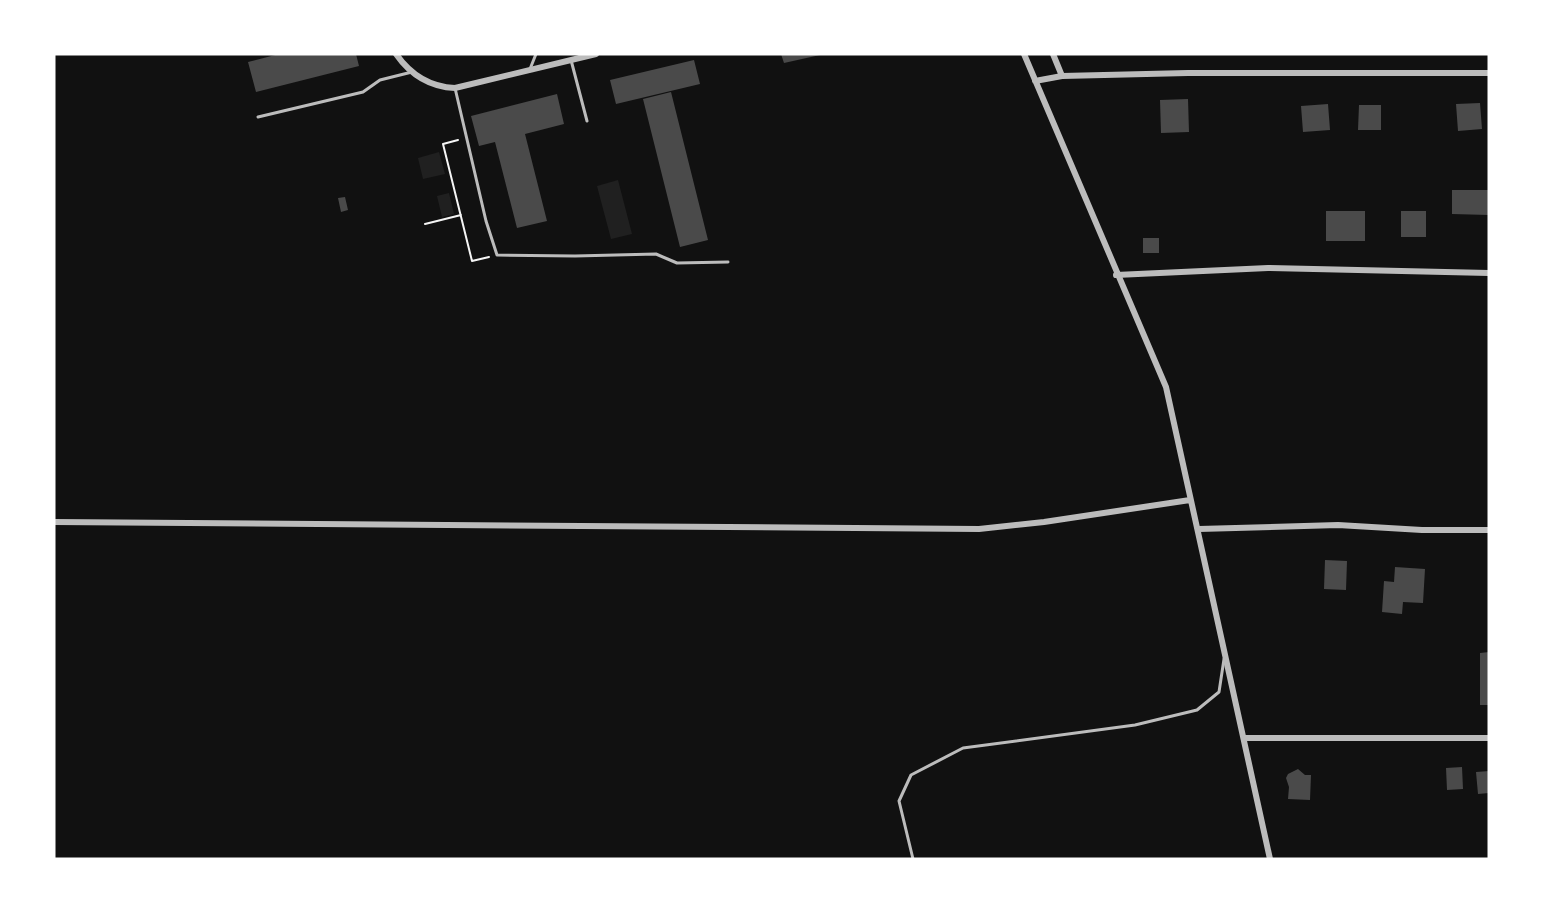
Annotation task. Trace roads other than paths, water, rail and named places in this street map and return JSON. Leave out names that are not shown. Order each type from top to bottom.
[{"type":"street","points":[[396,54],[412,72],[424,81],[441,88],[455,88],[596,54]]},
{"type":"street","points":[[1024,54],[1116,275],[1166,387],[1270,859]]},
{"type":"street","points":[[1053,54],[1062,76]]},
{"type":"street","points":[[1035,81],[1062,76],[1188,73],[1489,73]]},
{"type":"street","points":[[1116,275],[1268,268],[1489,273]]},
{"type":"street","points":[[54,522],[979,529],[1044,522],[1190,500]]},
{"type":"street","points":[[1198,529],[1338,525],[1422,530],[1489,530]]},
{"type":"street","points":[[1245,738],[1489,738]]},
{"type":"lane","points":[[529,70],[536,54]]},
{"type":"lane","points":[[571,60],[587,121]]},
{"type":"lane","points":[[258,117],[363,92],[380,80],[412,72]]},
{"type":"lane","points":[[455,88],[486,221],[497,255],[656,254],[677,263],[728,262]]},
{"type":"lane","points":[[913,859],[899,801],[911,775],[963,748],[1135,725],[1197,710],[1219,692],[1225,654]]}]
